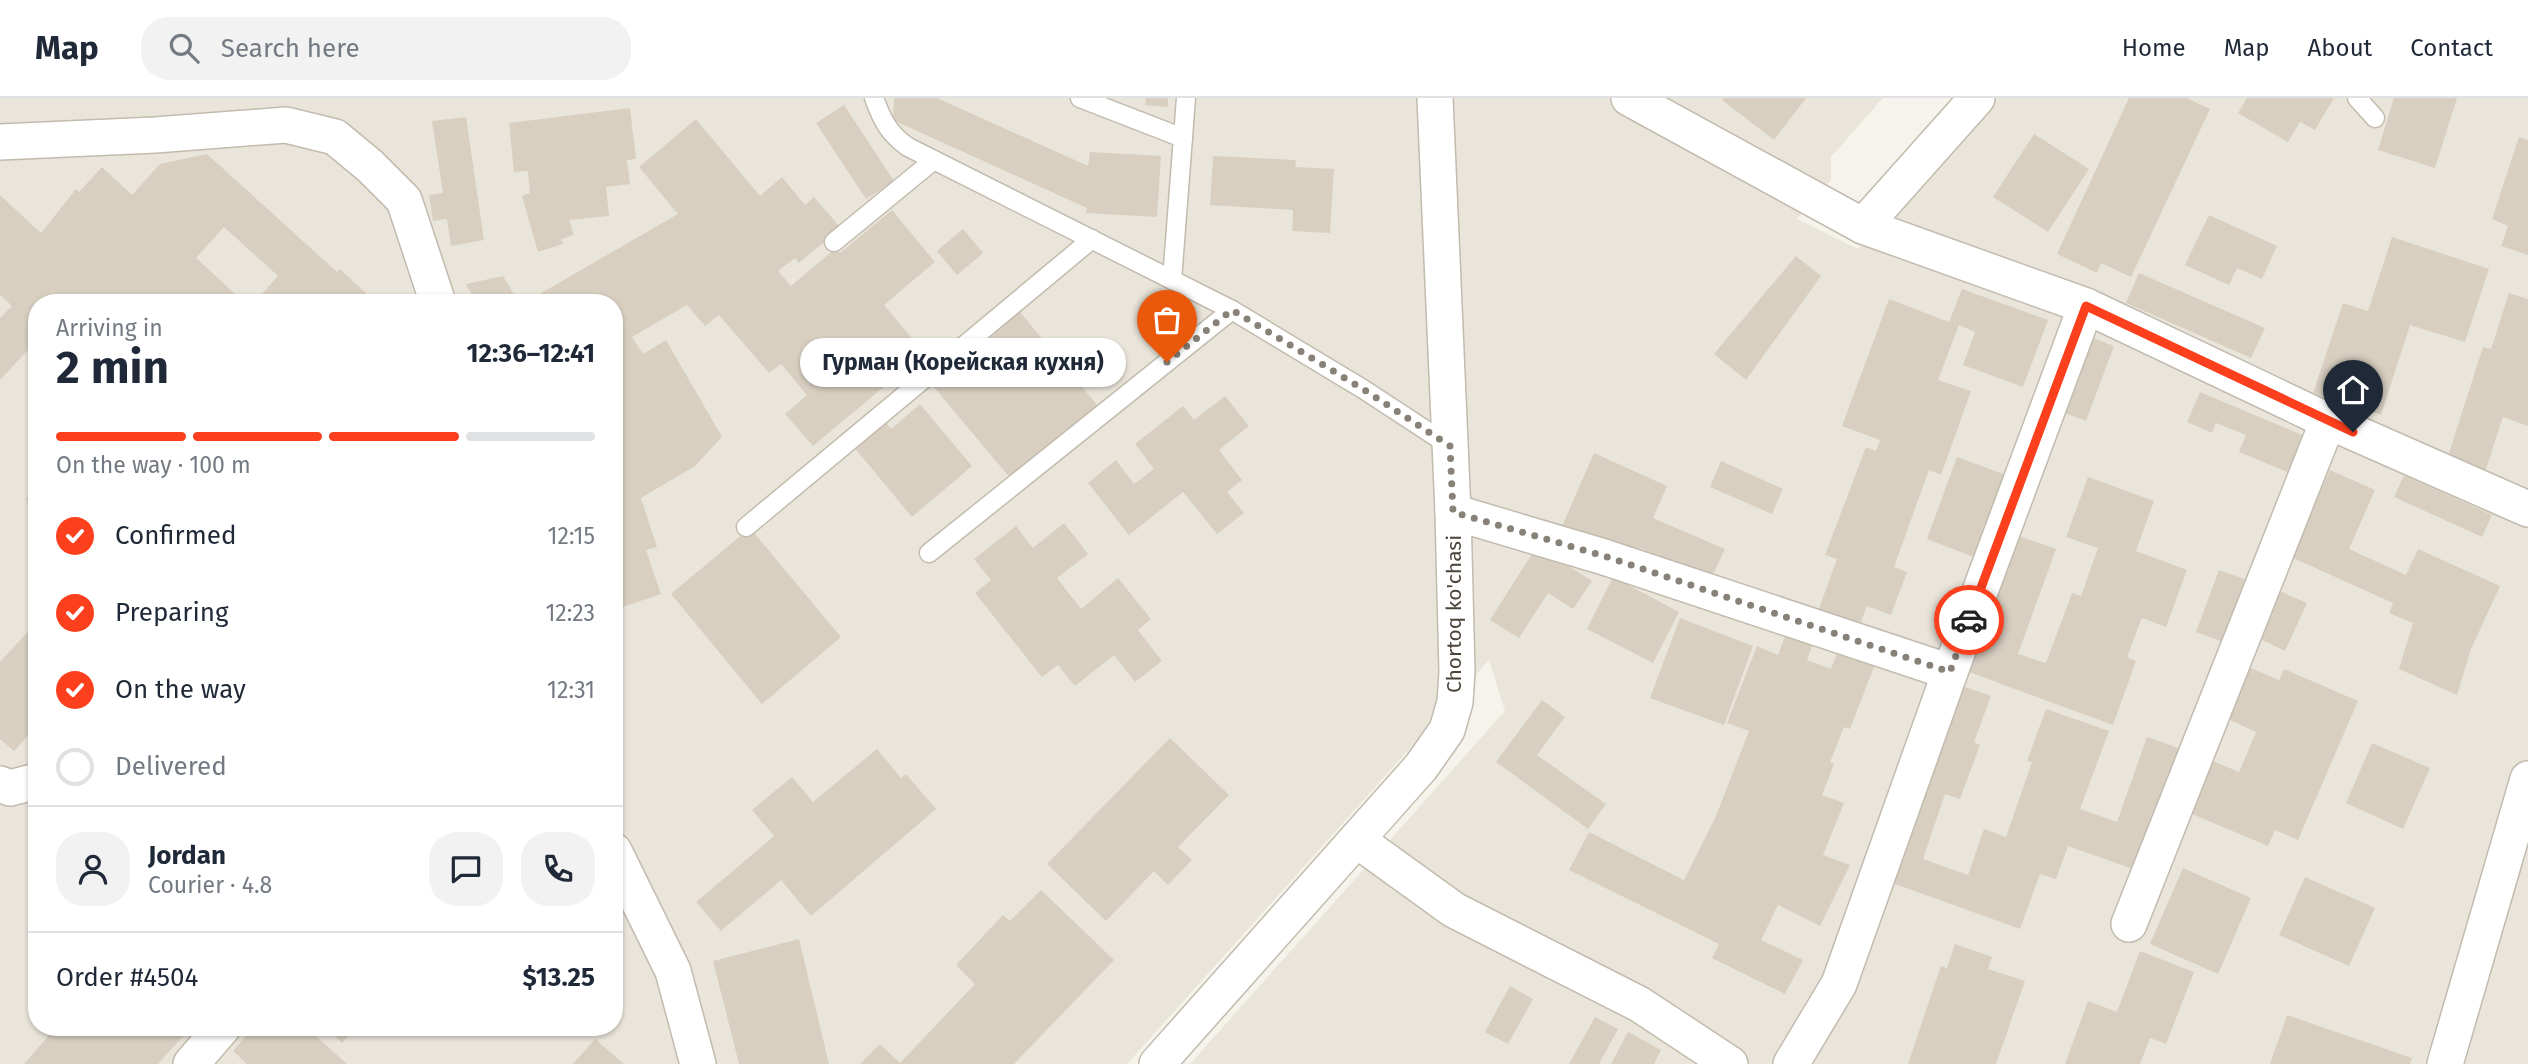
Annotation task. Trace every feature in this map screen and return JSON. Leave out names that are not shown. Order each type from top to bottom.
[{"type":"street","name":"Chortoq ko'chasi","points":[[1157,1064],[1421,767],[1447,730],[1455,702],[1458,672],[1435,98]]},
{"type":"street","points":[[1629,98],[1863,226],[2086,306],[2328,421],[2528,509]]},
{"type":"street","points":[[1863,226],[1977,98]]},
{"type":"street","points":[[0,142],[155,135],[286,125],[335,137],[370,166],[404,200],[435,294]]},
{"type":"street","points":[[1791,1064],[1839,984],[1950,672],[2086,306]]},
{"type":"street","points":[[2129,923],[2328,421]]},
{"type":"street","points":[[1453,512],[1604,556],[1950,672]]},
{"type":"street","points":[[2445,1064],[2528,779]]},
{"type":"street","points":[[0,783],[10,788],[28,783]]},
{"type":"street","points":[[1357,840],[1454,910],[1639,1004],[1730,1064]]},
{"type":"street","points":[[623,869],[673,971],[698,1064]]},
{"type":"street","points":[[191,1064],[215,1036]]},
{"type":"lane","points":[[874,98],[886,128],[895,139],[1232,310],[1363,389],[1450,446]]},
{"type":"lane","points":[[1080,98],[1183,138]]},
{"type":"lane","points":[[1172,280],[1186,98]]},
{"type":"lane","points":[[2357,98],[2375,118]]},
{"type":"lane","points":[[834,242],[934,160]]},
{"type":"lane","points":[[746,527],[1092,239]]},
{"type":"lane","points":[[929,553],[1232,310]]},
{"type":"shaded area","points":[[0,98],[1883,98],[1831,157],[1831,180],[1797,219],[1858,249],[1993,98],[2528,98],[2528,1064],[1190,1064],[1505,711],[1489,660],[1127,1064],[0,1064]]},
{"type":"building","points":[[894,98],[937,98],[1088,166],[1090,152],[1161,156],[1157,217],[1086,213],[1087,208],[893,120]]},
{"type":"building","points":[[1146,98],[1168,98],[1168,107],[1145,105]]},
{"type":"building","points":[[1806,98],[1774,140],[1722,100]]},
{"type":"building","points":[[2129,98],[2187,98],[2210,109],[2131,277],[2101,263],[2097,273],[2057,254]]},
{"type":"building","points":[[2247,98],[2334,98],[2315,130],[2300,122],[2288,142],[2238,113]]},
{"type":"building","points":[[2394,98],[2457,98],[2435,168],[2378,150]]},
{"type":"building","points":[[844,105],[894,181],[866,199],[816,123]]},
{"type":"building","points":[[630,108],[636,159],[627,160],[630,184],[606,187],[609,216],[569,220],[574,235],[561,239],[563,244],[538,252],[522,196],[530,193],[528,171],[514,172],[509,123]]},
{"type":"building","points":[[466,117],[484,240],[451,246],[447,219],[433,221],[429,195],[443,193],[432,121]]},
{"type":"building","points":[[696,119],[760,196],[782,177],[805,205],[814,197],[841,228],[799,263],[795,258],[778,271],[791,286],[836,248],[840,253],[892,210],[935,262],[884,305],[928,357],[895,385],[891,381],[813,446],[785,414],[807,395],[781,364],[769,373],[719,315],[705,326],[687,305],[632,337],[643,354],[666,340],[722,437],[695,466],[641,498],[657,547],[646,550],[661,594],[623,607],[623,294],[540,294],[678,214],[639,167]]},
{"type":"building","points":[[2034,134],[2089,169],[2048,232],[1993,197]]},
{"type":"building","points":[[2519,137],[2528,140],[2528,255],[2501,246],[2508,226],[2492,219]]},
{"type":"building","points":[[207,154],[337,272],[340,269],[367,294],[262,294],[278,276],[224,227],[196,258],[235,294],[28,294],[28,350],[0,380],[0,318],[12,306],[0,295],[0,195],[41,233],[76,189],[79,192],[102,167],[132,195],[160,164]]},
{"type":"building","points":[[1213,156],[1296,160],[1295,167],[1334,169],[1330,233],[1292,231],[1293,210],[1210,205]]},
{"type":"building","points":[[2209,215],[2277,246],[2262,279],[2237,268],[2229,285],[2185,265]]},
{"type":"building","points":[[963,229],[983,253],[957,275],[937,251]]},
{"type":"building","points":[[2392,237],[2489,269],[2465,342],[2410,325],[2381,415],[2313,393],[2343,303],[2368,311]]},
{"type":"building","points":[[1796,256],[1821,276],[1746,380],[1714,354]]},
{"type":"building","points":[[2139,273],[2265,328],[2251,358],[2126,303]]},
{"type":"building","points":[[503,276],[514,294],[471,294],[466,284]]},
{"type":"building","points":[[1962,289],[2048,320],[2023,387],[1963,365],[1975,332],[1959,325],[1938,380],[1971,391],[1941,475],[1929,470],[1894,567],[1907,572],[1891,615],[1867,606],[1858,629],[1817,614],[1837,559],[1825,555],[1866,447],[1876,451],[1880,440],[1842,426],[1889,299],[1949,322]]},
{"type":"building","points":[[2509,293],[2528,299],[2528,426],[2503,417],[2485,472],[2447,459],[2483,347],[2491,349]]},
{"type":"building","points":[[1020,312],[1098,406],[1011,479],[933,386]]},
{"type":"building","points":[[2086,335],[2114,346],[2086,421],[2057,410]]},
{"type":"building","points":[[2200,392],[2307,437],[2292,474],[2239,452],[2246,435],[2216,423],[2212,433],[2187,422]]},
{"type":"building","points":[[1225,396],[1249,426],[1219,450],[1242,480],[1227,492],[1244,513],[1217,534],[1183,492],[1129,535],[1088,483],[1116,460],[1134,484],[1154,469],[1135,444],[1183,406],[1194,420]]},
{"type":"building","points":[[920,404],[972,466],[912,517],[853,446],[884,420],[891,429]]},
{"type":"building","points":[[1594,453],[1667,486],[1653,518],[1725,549],[1711,579],[1640,548],[1635,558],[1562,526]]},
{"type":"building","points":[[1957,457],[2006,475],[1976,558],[1927,539]]},
{"type":"building","points":[[1721,461],[1783,489],[1772,514],[1710,487]]},
{"type":"building","points":[[2330,470],[2375,490],[2349,549],[2406,575],[2418,549],[2500,586],[2471,649],[2457,695],[2399,669],[2413,623],[2389,613],[2393,603],[2291,557]]},
{"type":"building","points":[[2404,475],[2492,515],[2482,537],[2394,497]]},
{"type":"building","points":[[2088,477],[2154,501],[2136,551],[2187,570],[2166,627],[2142,618],[2127,657],[2136,661],[2113,725],[1969,672],[2019,536],[2056,549],[2018,654],[2046,663],[2072,593],[2081,596],[2098,548],[2066,537]]},
{"type":"building","points":[[1064,523],[1088,554],[1057,578],[1081,609],[1118,578],[1151,619],[1138,630],[1162,661],[1135,682],[1114,655],[1075,686],[1058,665],[1042,677],[975,593],[991,580],[974,559],[1016,526],[1033,548]]},
{"type":"building","points":[[750,528],[841,637],[762,704],[671,594]]},
{"type":"building","points":[[1537,546],[1592,581],[1573,609],[1548,593],[1519,638],[1490,620]]},
{"type":"building","points":[[2219,570],[2247,580],[2229,644],[2196,632]]},
{"type":"building","points":[[1613,577],[1679,612],[1653,663],[1587,629]]},
{"type":"building","points":[[2277,590],[2307,603],[2285,651],[2260,639],[2272,614],[2267,612]]},
{"type":"building","points":[[1680,618],[1753,646],[1724,725],[1650,698]]},
{"type":"building","points":[[1787,631],[1814,641],[1807,660],[1831,669],[1840,645],[1877,659],[1850,729],[1844,727],[1830,762],[1834,764],[1822,795],[1844,803],[1823,855],[1850,865],[1820,926],[1778,905],[1761,940],[1803,960],[1785,994],[1712,958],[1719,944],[1569,870],[1589,832],[1684,880],[1716,816],[1749,731],[1727,723],[1757,646],[1778,655]]},
{"type":"building","points":[[28,632],[28,736],[14,751],[0,739],[0,662]]},
{"type":"building","points":[[2241,664],[2279,680],[2284,669],[2358,701],[2298,840],[2275,830],[2268,846],[2185,811],[2204,757],[2239,772],[2256,732],[2219,715]]},
{"type":"building","points":[[1956,684],[1991,696],[1974,742],[1980,745],[1960,799],[1945,794],[1923,859],[1968,875],[1984,829],[2006,837],[2032,762],[2027,761],[2046,709],[2109,731],[2080,809],[2117,822],[2147,737],[2187,751],[2144,873],[2068,846],[2056,879],[2040,874],[2020,929],[1884,880]]},
{"type":"building","points":[[1542,700],[1565,717],[1537,755],[1606,804],[1588,829],[1496,762]]},
{"type":"building","points":[[1170,738],[1229,795],[1178,847],[1192,860],[1168,885],[1154,871],[1106,921],[1047,864]]},
{"type":"building","points":[[2372,743],[2430,768],[2403,829],[2346,803]]},
{"type":"building","points":[[877,749],[901,778],[906,774],[936,809],[811,916],[781,880],[721,931],[696,902],[774,836],[752,810],[792,777],[813,802]]},
{"type":"building","points":[[2183,868],[2251,898],[2218,974],[2150,944]]},
{"type":"building","points":[[2305,877],[2375,908],[2349,966],[2279,935]]},
{"type":"building","points":[[1041,890],[1114,960],[1014,1064],[860,1064],[880,1044],[900,1063],[975,984],[956,965],[1003,915],[1010,921]]},
{"type":"building","points":[[799,939],[829,1064],[739,1064],[713,961]]},
{"type":"building","points":[[1955,944],[1992,957],[1988,969],[2025,981],[1996,1064],[1908,1064],[1941,966],[1947,968]]},
{"type":"building","points":[[2140,951],[2194,972],[2166,1044],[2150,1038],[2140,1064],[2065,1064],[2088,1001],[2117,1012]]},
{"type":"building","points":[[1510,986],[1533,999],[1508,1044],[1485,1032]]},
{"type":"building","points":[[2287,1015],[2412,1058],[2410,1064],[2270,1064]]},
{"type":"building","points":[[1595,1017],[1618,1029],[1599,1064],[1569,1064]]},
{"type":"building","points":[[1628,1032],[1661,1050],[1654,1064],[1611,1064]]},
{"type":"building","points":[[48,1036],[183,1036],[158,1064],[24,1064]]},
{"type":"building","points":[[246,1036],[316,1036],[347,1064],[247,1064],[233,1051]]},
{"type":"building","points":[[335,1036],[348,1036],[342,1043]]},
{"type":"building","points":[[595,1039],[624,1064],[573,1064]]},
{"type":"way so far","points":[[1167,362],[1232,310],[1363,389],[1450,446],[1453,512],[1604,556],[1950,672],[1969,620]]},
{"type":"place","name":"Гурман (Корейская кухня)","points":[[1167,362]]},
{"type":"route","points":[[1969,620],[2086,306],[2353,432]]}]
